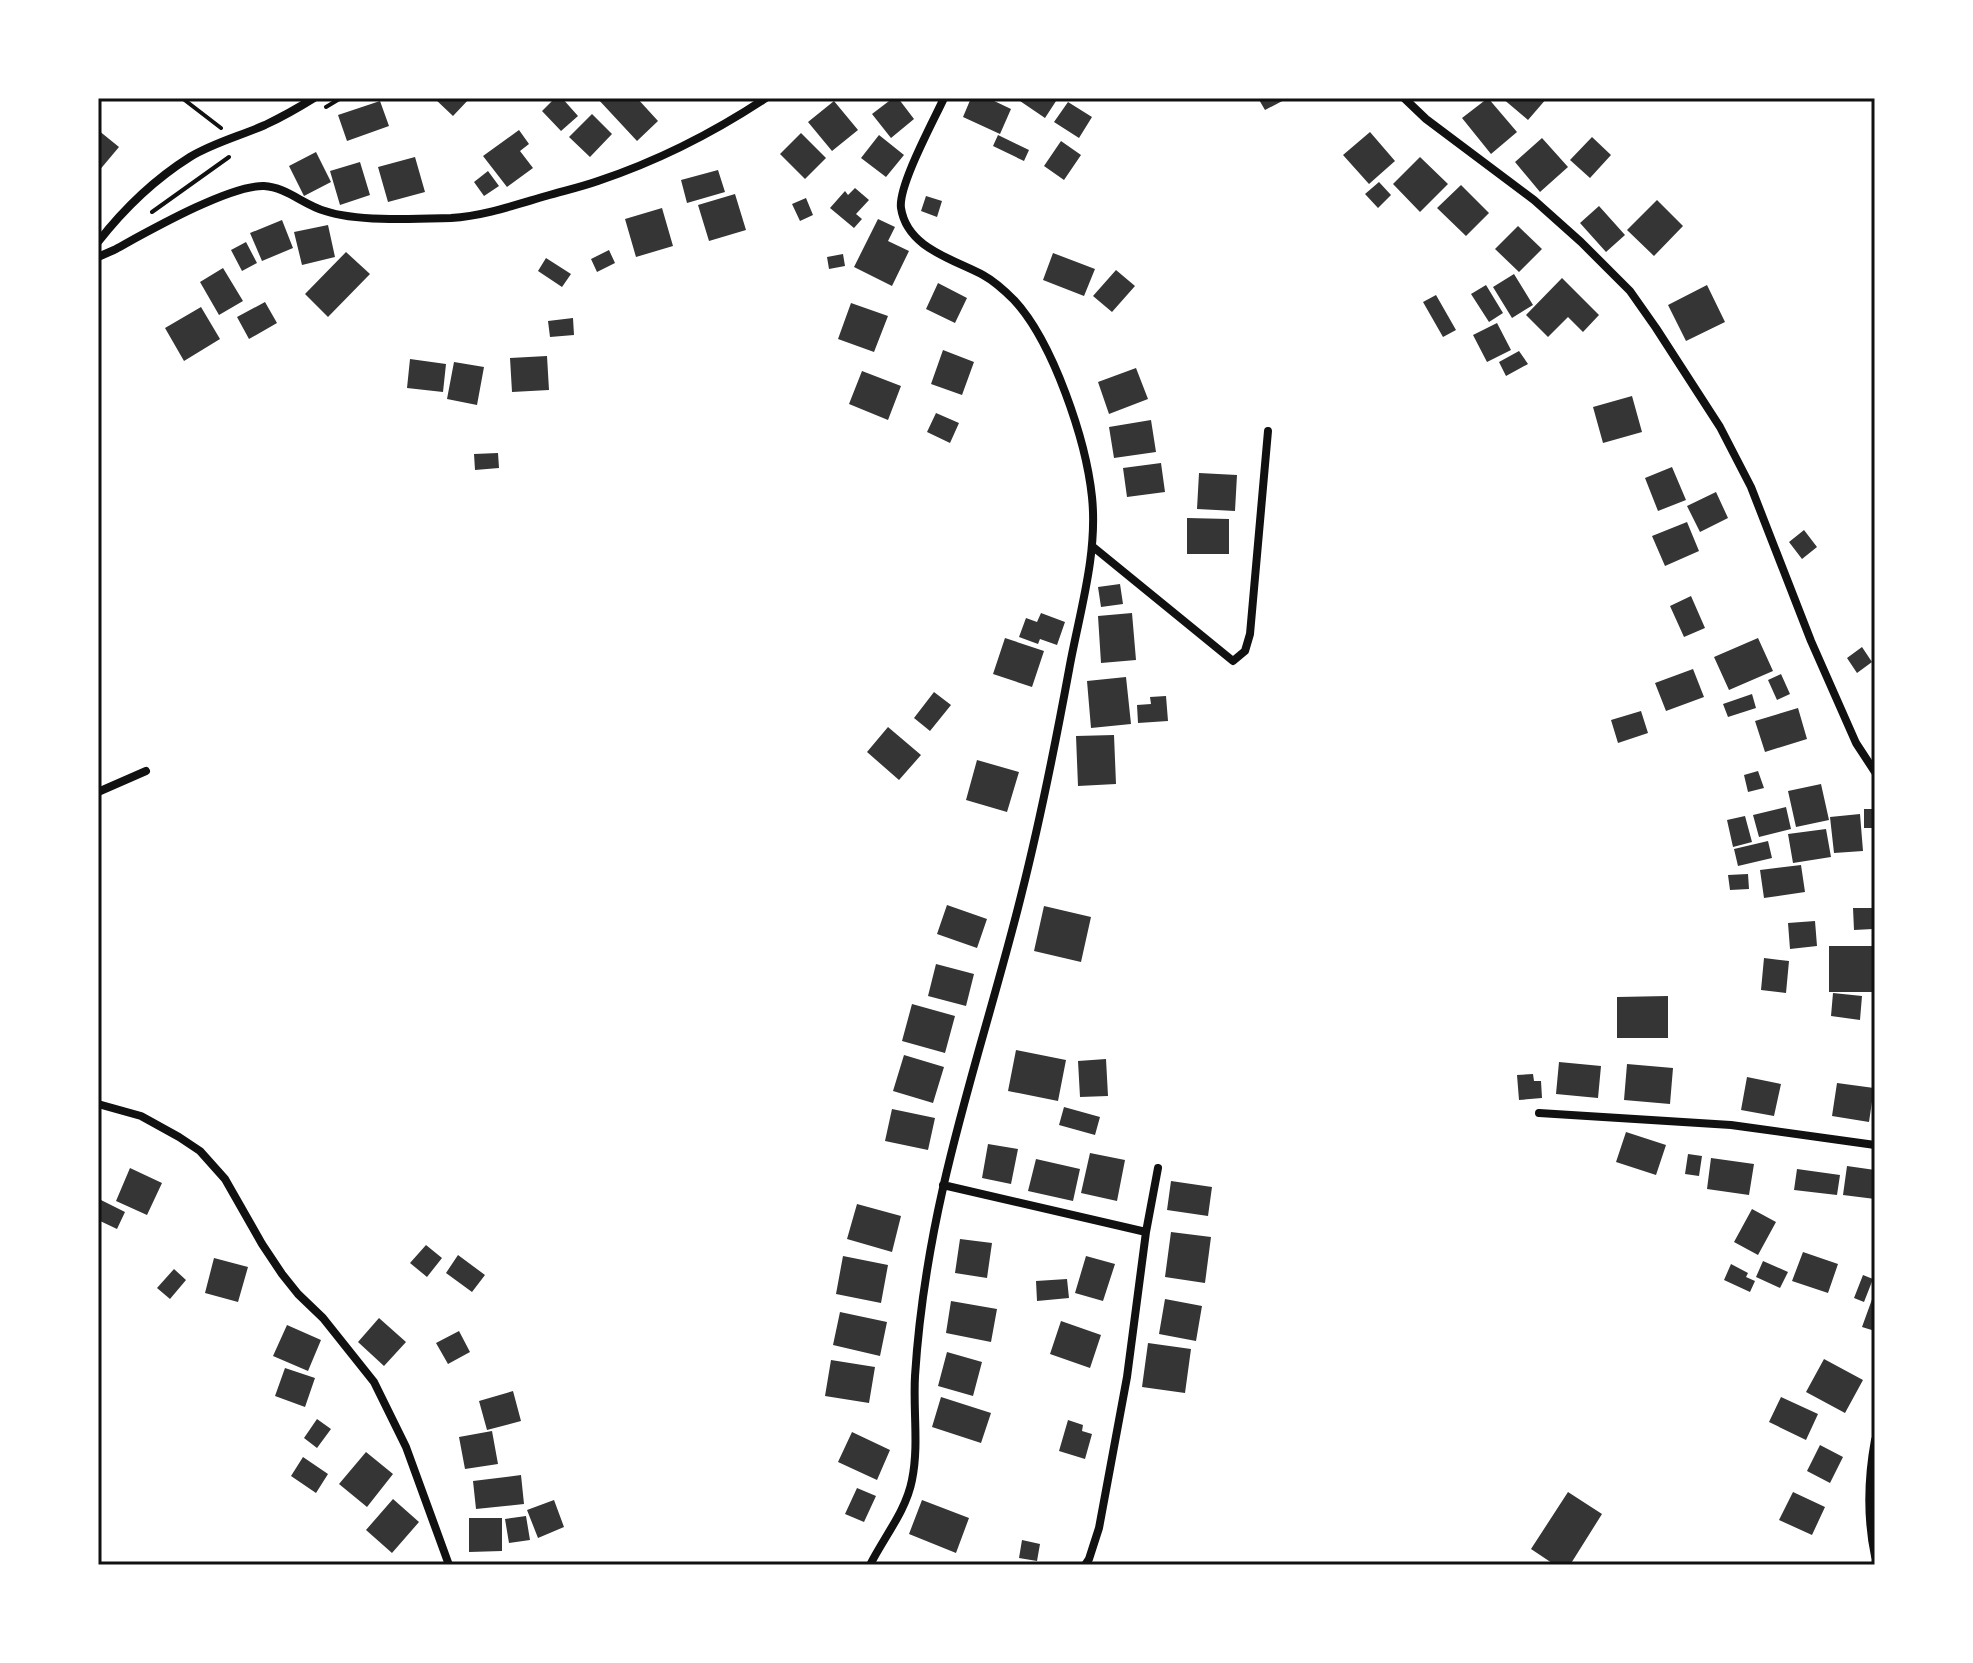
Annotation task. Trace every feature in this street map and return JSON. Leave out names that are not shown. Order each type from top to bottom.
[{"type":"street","points":[[98,242],[149,189],[191,157],[265,125],[314,98]]},
{"type":"street","points":[[98,257],[211,201],[260,186],[285,191],[306,204],[348,216],[455,218],[498,210],[595,182],[649,161],[707,134],[766,98]]},
{"type":"street","points":[[870,1565],[912,1482],[916,1448],[916,1370],[928,1260],[943,1185],[1021,897],[1046,789],[1092,546],[1092,500],[1087,465],[1077,427],[1036,329],[1016,302],[988,277],[936,254],[905,223],[900,204],[903,187],[944,98]]},
{"type":"street","points":[[1404,98],[1426,119],[1534,200],[1570,232],[1630,291],[1656,328],[1720,427],[1751,487],[1818,656],[1856,743],[1875,772]]},
{"type":"street","points":[[1092,546],[1233,661],[1245,651],[1250,634],[1268,431]]},
{"type":"street","points":[[98,792],[146,771]]},
{"type":"street","points":[[98,1104],[141,1116],[179,1137],[200,1151],[225,1179],[282,1274],[332,1328],[374,1382],[406,1447],[449,1565]]},
{"type":"street","points":[[1539,1113],[1731,1125],[1875,1145]]},
{"type":"street","points":[[1085,1565],[1099,1528],[1158,1168]]},
{"type":"street","points":[[943,1185],[1146,1232]]},
{"type":"street","points":[[1875,1440],[1870,1469],[1869,1510],[1875,1556]]},
{"type":"path","points":[[182,98],[234,137]]},
{"type":"path","points":[[320,111],[341,98]]},
{"type":"path","points":[[145,218],[241,151]]},
{"type":"building","points":[[434,98],[470,98],[453,116]]},
{"type":"building","points":[[555,98],[562,98],[578,116],[561,131],[542,111]]},
{"type":"building","points":[[597,98],[637,98],[658,121],[637,141]]},
{"type":"building","points":[[893,98],[898,98],[914,119],[891,138],[872,114]]},
{"type":"building","points":[[971,98],[988,98],[1011,109],[1000,134],[963,117]]},
{"type":"building","points":[[1022,98],[1058,98],[1045,118],[1020,101]]},
{"type":"building","points":[[1258,98],[1288,98],[1265,110]]},
{"type":"building","points":[[1488,98],[1517,132],[1491,154],[1462,118]]},
{"type":"building","points":[[1502,98],[1547,98],[1528,120]]},
{"type":"building","points":[[380,101],[389,126],[347,141],[338,115]]},
{"type":"building","points":[[834,101],[858,130],[832,151],[808,122]]},
{"type":"building","points":[[1068,102],[1092,117],[1079,138],[1054,122]]},
{"type":"building","points":[[592,114],[612,134],[590,157],[569,137]]},
{"type":"building","points":[[98,130],[119,147],[98,172]]},
{"type":"building","points":[[519,130],[529,144],[520,151],[533,168],[507,187],[483,156]]},
{"type":"building","points":[[1370,132],[1395,161],[1369,184],[1343,155]]},
{"type":"building","points":[[801,133],[826,158],[805,179],[780,154]]},
{"type":"building","points":[[879,135],[904,155],[886,177],[861,158]]},
{"type":"building","points":[[998,135],[1029,150],[1024,161],[993,146]]},
{"type":"building","points":[[1592,137],[1611,155],[1590,178],[1570,160]]},
{"type":"building","points":[[1542,138],[1568,167],[1540,192],[1515,162]]},
{"type":"building","points":[[1061,141],[1081,155],[1064,180],[1044,166]]},
{"type":"building","points":[[316,152],[331,182],[304,196],[289,166]]},
{"type":"building","points":[[415,157],[425,192],[388,202],[378,167]]},
{"type":"building","points":[[1420,157],[1448,184],[1420,212],[1393,184]]},
{"type":"building","points":[[360,162],[370,195],[340,205],[330,171]]},
{"type":"building","points":[[718,170],[725,192],[687,203],[681,180]]},
{"type":"building","points":[[488,171],[499,186],[484,196],[474,182]]},
{"type":"building","points":[[1379,182],[1391,195],[1378,208],[1365,194]]},
{"type":"building","points":[[1461,185],[1489,213],[1466,236],[1437,208]]},
{"type":"building","points":[[855,188],[869,200],[856,214],[862,219],[854,228],[830,208],[845,191],[848,195]]},
{"type":"building","points":[[735,194],[746,230],[709,241],[698,205]]},
{"type":"building","points":[[926,196],[942,201],[937,217],[921,211]]},
{"type":"building","points":[[806,198],[813,215],[800,221],[792,204]]},
{"type":"building","points":[[1657,200],[1683,226],[1654,256],[1627,230]]},
{"type":"building","points":[[1599,206],[1625,235],[1606,252],[1580,223]]},
{"type":"building","points":[[662,208],[673,246],[636,257],[625,219]]},
{"type":"building","points":[[878,219],[895,227],[888,241],[909,251],[892,286],[854,267]]},
{"type":"building","points":[[282,220],[293,248],[262,261],[250,233]]},
{"type":"building","points":[[328,225],[335,257],[302,265],[294,232]]},
{"type":"building","points":[[1518,226],[1542,249],[1519,272],[1495,249]]},
{"type":"building","points":[[246,242],[257,263],[242,271],[231,250]]},
{"type":"building","points":[[609,250],[615,263],[597,272],[591,259]]},
{"type":"building","points":[[346,252],[370,274],[328,317],[305,294]]},
{"type":"building","points":[[1053,253],[1095,269],[1084,296],[1043,280]]},
{"type":"building","points":[[843,254],[845,266],[829,269],[827,257]]},
{"type":"building","points":[[546,258],[571,274],[562,287],[538,271]]},
{"type":"building","points":[[223,268],[243,301],[219,315],[200,282]]},
{"type":"building","points":[[1116,270],[1135,286],[1112,312],[1093,296]]},
{"type":"building","points":[[1514,274],[1533,305],[1512,318],[1493,287]]},
{"type":"building","points":[[1562,278],[1599,315],[1583,332],[1568,317],[1548,337],[1526,315]]},
{"type":"building","points":[[938,283],[967,298],[955,323],[926,309]]},
{"type":"building","points":[[1486,285],[1503,313],[1489,322],[1471,294]]},
{"type":"building","points":[[1707,285],[1725,322],[1686,341],[1668,305]]},
{"type":"building","points":[[1436,295],[1456,330],[1443,337],[1423,302]]},
{"type":"building","points":[[265,302],[277,323],[249,339],[237,317]]},
{"type":"building","points":[[851,303],[888,316],[874,352],[838,339]]},
{"type":"building","points":[[201,307],[220,339],[184,361],[165,328]]},
{"type":"building","points":[[573,318],[574,335],[550,337],[548,321]]},
{"type":"building","points":[[1497,323],[1511,350],[1487,362],[1473,335]]},
{"type":"building","points":[[943,350],[974,362],[962,395],[931,384]]},
{"type":"building","points":[[1519,351],[1528,364],[1506,376],[1499,362]]},
{"type":"building","points":[[547,356],[549,390],[512,392],[510,358]]},
{"type":"building","points":[[410,359],[446,364],[443,392],[407,388]]},
{"type":"building","points":[[454,362],[484,367],[477,405],[447,399]]},
{"type":"building","points":[[1136,368],[1148,399],[1109,414],[1098,382]]},
{"type":"building","points":[[862,371],[901,386],[888,420],[849,404]]},
{"type":"building","points":[[1632,396],[1642,432],[1603,443],[1593,407]]},
{"type":"building","points":[[936,413],[959,423],[950,443],[927,432]]},
{"type":"building","points":[[1151,420],[1156,452],[1114,458],[1109,427]]},
{"type":"building","points":[[498,453],[499,468],[475,470],[474,454]]},
{"type":"building","points":[[1161,463],[1165,492],[1127,497],[1123,468]]},
{"type":"building","points":[[1672,467],[1686,500],[1658,511],[1645,478]]},
{"type":"building","points":[[1199,473],[1237,475],[1235,511],[1197,509]]},
{"type":"building","points":[[1716,492],[1728,518],[1700,532],[1687,506]]},
{"type":"building","points":[[1187,518],[1229,519],[1229,554],[1187,554]]},
{"type":"building","points":[[1687,522],[1699,551],[1665,566],[1652,536]]},
{"type":"building","points":[[1804,530],[1817,547],[1802,559],[1789,542]]},
{"type":"building","points":[[1120,584],[1123,604],[1101,607],[1098,587]]},
{"type":"building","points":[[1691,596],[1705,628],[1684,637],[1670,606]]},
{"type":"building","points":[[1041,613],[1065,622],[1057,645],[1040,639],[1038,644],[1019,637],[1026,618],[1037,622]]},
{"type":"building","points":[[1132,613],[1136,660],[1101,663],[1098,616]]},
{"type":"building","points":[[1005,638],[1044,651],[1032,687],[993,674]]},
{"type":"building","points":[[1758,638],[1773,671],[1729,690],[1714,657]]},
{"type":"building","points":[[1862,647],[1872,662],[1857,673],[1847,658]]},
{"type":"building","points":[[1693,669],[1704,697],[1666,711],[1655,683]]},
{"type":"building","points":[[1781,674],[1790,694],[1777,700],[1768,680]]},
{"type":"building","points":[[1126,677],[1131,724],[1091,728],[1087,681]]},
{"type":"building","points":[[934,692],[951,705],[930,731],[914,718]]},
{"type":"building","points":[[1752,694],[1756,708],[1728,717],[1723,704]]},
{"type":"building","points":[[1166,696],[1168,721],[1138,723],[1137,705],[1151,704],[1150,697]]},
{"type":"building","points":[[1798,708],[1807,739],[1765,752],[1755,721]]},
{"type":"building","points":[[1641,711],[1648,733],[1618,743],[1611,720]]},
{"type":"building","points":[[888,727],[921,755],[899,780],[867,752]]},
{"type":"building","points":[[1114,735],[1116,784],[1078,786],[1076,736]]},
{"type":"building","points":[[977,760],[1019,772],[1007,812],[966,800]]},
{"type":"building","points":[[1758,771],[1764,788],[1748,792],[1744,775]]},
{"type":"building","points":[[1821,784],[1829,820],[1796,827],[1788,791]]},
{"type":"building","points":[[1786,807],[1791,829],[1759,837],[1753,815]]},
{"type":"building","points":[[1864,809],[1875,809],[1875,828],[1864,828]]},
{"type":"building","points":[[1860,814],[1863,851],[1834,853],[1830,817]]},
{"type":"building","points":[[1745,816],[1752,842],[1733,847],[1727,820]]},
{"type":"building","points":[[1826,829],[1831,857],[1793,863],[1788,834]]},
{"type":"building","points":[[1768,841],[1772,858],[1738,866],[1734,849]]},
{"type":"building","points":[[1801,865],[1805,892],[1764,898],[1760,870]]},
{"type":"building","points":[[1748,874],[1749,889],[1730,890],[1728,875]]},
{"type":"building","points":[[947,905],[987,919],[977,948],[937,934]]},
{"type":"building","points":[[1044,906],[1091,917],[1081,962],[1034,951]]},
{"type":"building","points":[[1853,908],[1872,908],[1873,929],[1854,930]]},
{"type":"building","points":[[1815,921],[1817,946],[1790,949],[1788,923]]},
{"type":"building","points":[[1829,946],[1873,946],[1873,992],[1829,992]]},
{"type":"building","points":[[1764,958],[1789,961],[1786,993],[1761,990]]},
{"type":"building","points":[[936,964],[974,974],[966,1006],[928,996]]},
{"type":"building","points":[[1833,993],[1862,996],[1860,1020],[1831,1016]]},
{"type":"building","points":[[1668,996],[1668,1038],[1617,1038],[1617,997]]},
{"type":"building","points":[[912,1004],[955,1016],[945,1053],[902,1041]]},
{"type":"building","points":[[1016,1050],[1066,1060],[1058,1101],[1008,1091]]},
{"type":"building","points":[[904,1055],[944,1067],[933,1103],[893,1091]]},
{"type":"building","points":[[1106,1059],[1108,1096],[1080,1097],[1078,1061]]},
{"type":"building","points":[[1559,1062],[1601,1066],[1598,1098],[1556,1094]]},
{"type":"building","points":[[1627,1064],[1673,1068],[1670,1104],[1624,1100]]},
{"type":"building","points":[[1533,1074],[1534,1081],[1541,1081],[1542,1098],[1519,1100],[1517,1075]]},
{"type":"building","points":[[1747,1077],[1781,1084],[1774,1116],[1741,1110]]},
{"type":"building","points":[[1837,1083],[1874,1088],[1869,1122],[1832,1116]]},
{"type":"building","points":[[1064,1107],[1100,1117],[1095,1135],[1059,1125]]},
{"type":"building","points":[[892,1109],[935,1118],[928,1150],[885,1141]]},
{"type":"building","points":[[1626,1132],[1666,1145],[1656,1175],[1616,1162]]},
{"type":"building","points":[[988,1144],[1018,1149],[1011,1184],[982,1178]]},
{"type":"building","points":[[1090,1153],[1125,1160],[1117,1201],[1081,1193]]},
{"type":"building","points":[[1688,1154],[1702,1156],[1699,1176],[1685,1174]]},
{"type":"building","points":[[1711,1158],[1754,1164],[1749,1195],[1707,1189]]},
{"type":"building","points":[[1036,1159],[1080,1169],[1073,1201],[1028,1191]]},
{"type":"building","points":[[1847,1166],[1875,1170],[1875,1199],[1843,1195]]},
{"type":"building","points":[[130,1168],[162,1183],[147,1215],[116,1201]]},
{"type":"building","points":[[1797,1169],[1840,1175],[1837,1195],[1794,1190]]},
{"type":"building","points":[[1171,1181],[1212,1187],[1208,1216],[1167,1210]]},
{"type":"building","points":[[99,1199],[125,1212],[117,1229],[98,1220]]},
{"type":"building","points":[[857,1204],[901,1216],[892,1252],[847,1239]]},
{"type":"building","points":[[1752,1209],[1776,1222],[1758,1255],[1734,1242]]},
{"type":"building","points":[[1171,1232],[1211,1237],[1205,1283],[1165,1277]]},
{"type":"building","points":[[960,1239],[992,1243],[987,1278],[955,1273]]},
{"type":"building","points":[[426,1245],[442,1258],[427,1277],[410,1263]]},
{"type":"building","points":[[1803,1252],[1838,1264],[1828,1293],[1792,1281]]},
{"type":"building","points":[[458,1255],[485,1275],[472,1292],[446,1273]]},
{"type":"building","points":[[843,1256],[888,1265],[881,1303],[836,1294]]},
{"type":"building","points":[[1086,1256],[1115,1264],[1103,1301],[1075,1293]]},
{"type":"building","points":[[214,1258],[248,1267],[238,1302],[205,1293]]},
{"type":"building","points":[[1763,1261],[1788,1272],[1780,1288],[1756,1277]]},
{"type":"building","points":[[1731,1264],[1748,1273],[1746,1277],[1755,1281],[1750,1292],[1724,1280]]},
{"type":"building","points":[[174,1269],[186,1280],[170,1299],[157,1288]]},
{"type":"building","points":[[1863,1275],[1873,1279],[1864,1302],[1854,1298]]},
{"type":"building","points":[[1067,1279],[1069,1298],[1037,1301],[1036,1281]]},
{"type":"building","points":[[1875,1291],[1875,1331],[1862,1327]]},
{"type":"building","points":[[1165,1299],[1202,1306],[1196,1341],[1159,1334]]},
{"type":"building","points":[[951,1301],[997,1309],[991,1342],[946,1333]]},
{"type":"building","points":[[840,1312],[887,1322],[880,1356],[833,1345]]},
{"type":"building","points":[[379,1318],[406,1342],[384,1366],[358,1342]]},
{"type":"building","points":[[1061,1321],[1101,1335],[1090,1368],[1050,1354]]},
{"type":"building","points":[[287,1325],[321,1340],[308,1371],[273,1356]]},
{"type":"building","points":[[459,1331],[470,1352],[448,1364],[436,1343]]},
{"type":"building","points":[[1148,1343],[1191,1349],[1185,1393],[1142,1387]]},
{"type":"building","points":[[947,1352],[982,1362],[973,1396],[938,1386]]},
{"type":"building","points":[[1824,1359],[1863,1380],[1845,1413],[1806,1392]]},
{"type":"building","points":[[831,1360],[875,1367],[869,1403],[825,1396]]},
{"type":"building","points":[[285,1368],[315,1378],[305,1407],[275,1396]]},
{"type":"building","points":[[513,1391],[521,1421],[487,1430],[479,1401]]},
{"type":"building","points":[[941,1397],[991,1413],[981,1443],[932,1427]]},
{"type":"building","points":[[1781,1397],[1818,1414],[1806,1440],[1769,1422]]},
{"type":"building","points":[[317,1419],[331,1429],[317,1448],[304,1438]]},
{"type":"building","points":[[1068,1420],[1083,1425],[1082,1431],[1092,1434],[1085,1459],[1059,1451]]},
{"type":"building","points":[[492,1431],[498,1464],[465,1469],[459,1437]]},
{"type":"building","points":[[852,1432],[890,1450],[877,1480],[838,1462]]},
{"type":"building","points":[[1820,1445],[1843,1457],[1830,1483],[1807,1471]]},
{"type":"building","points":[[366,1452],[393,1474],[367,1507],[339,1484]]},
{"type":"building","points":[[303,1457],[328,1474],[316,1493],[291,1476]]},
{"type":"building","points":[[521,1475],[524,1504],[476,1509],[473,1481]]},
{"type":"building","points":[[857,1488],[876,1496],[864,1522],[845,1514]]},
{"type":"building","points":[[1568,1492],[1602,1514],[1570,1565],[1555,1565],[1531,1549]]},
{"type":"building","points":[[1793,1492],[1825,1507],[1812,1535],[1779,1520]]},
{"type":"building","points":[[393,1499],[419,1522],[392,1553],[366,1530]]},
{"type":"building","points":[[554,1500],[564,1527],[538,1538],[527,1510]]},
{"type":"building","points":[[922,1500],[969,1518],[956,1553],[909,1534]]},
{"type":"building","points":[[526,1516],[530,1540],[509,1543],[505,1519]]},
{"type":"building","points":[[469,1518],[502,1518],[502,1551],[469,1552]]},
{"type":"building","points":[[1022,1540],[1040,1544],[1037,1561],[1019,1558]]}]
